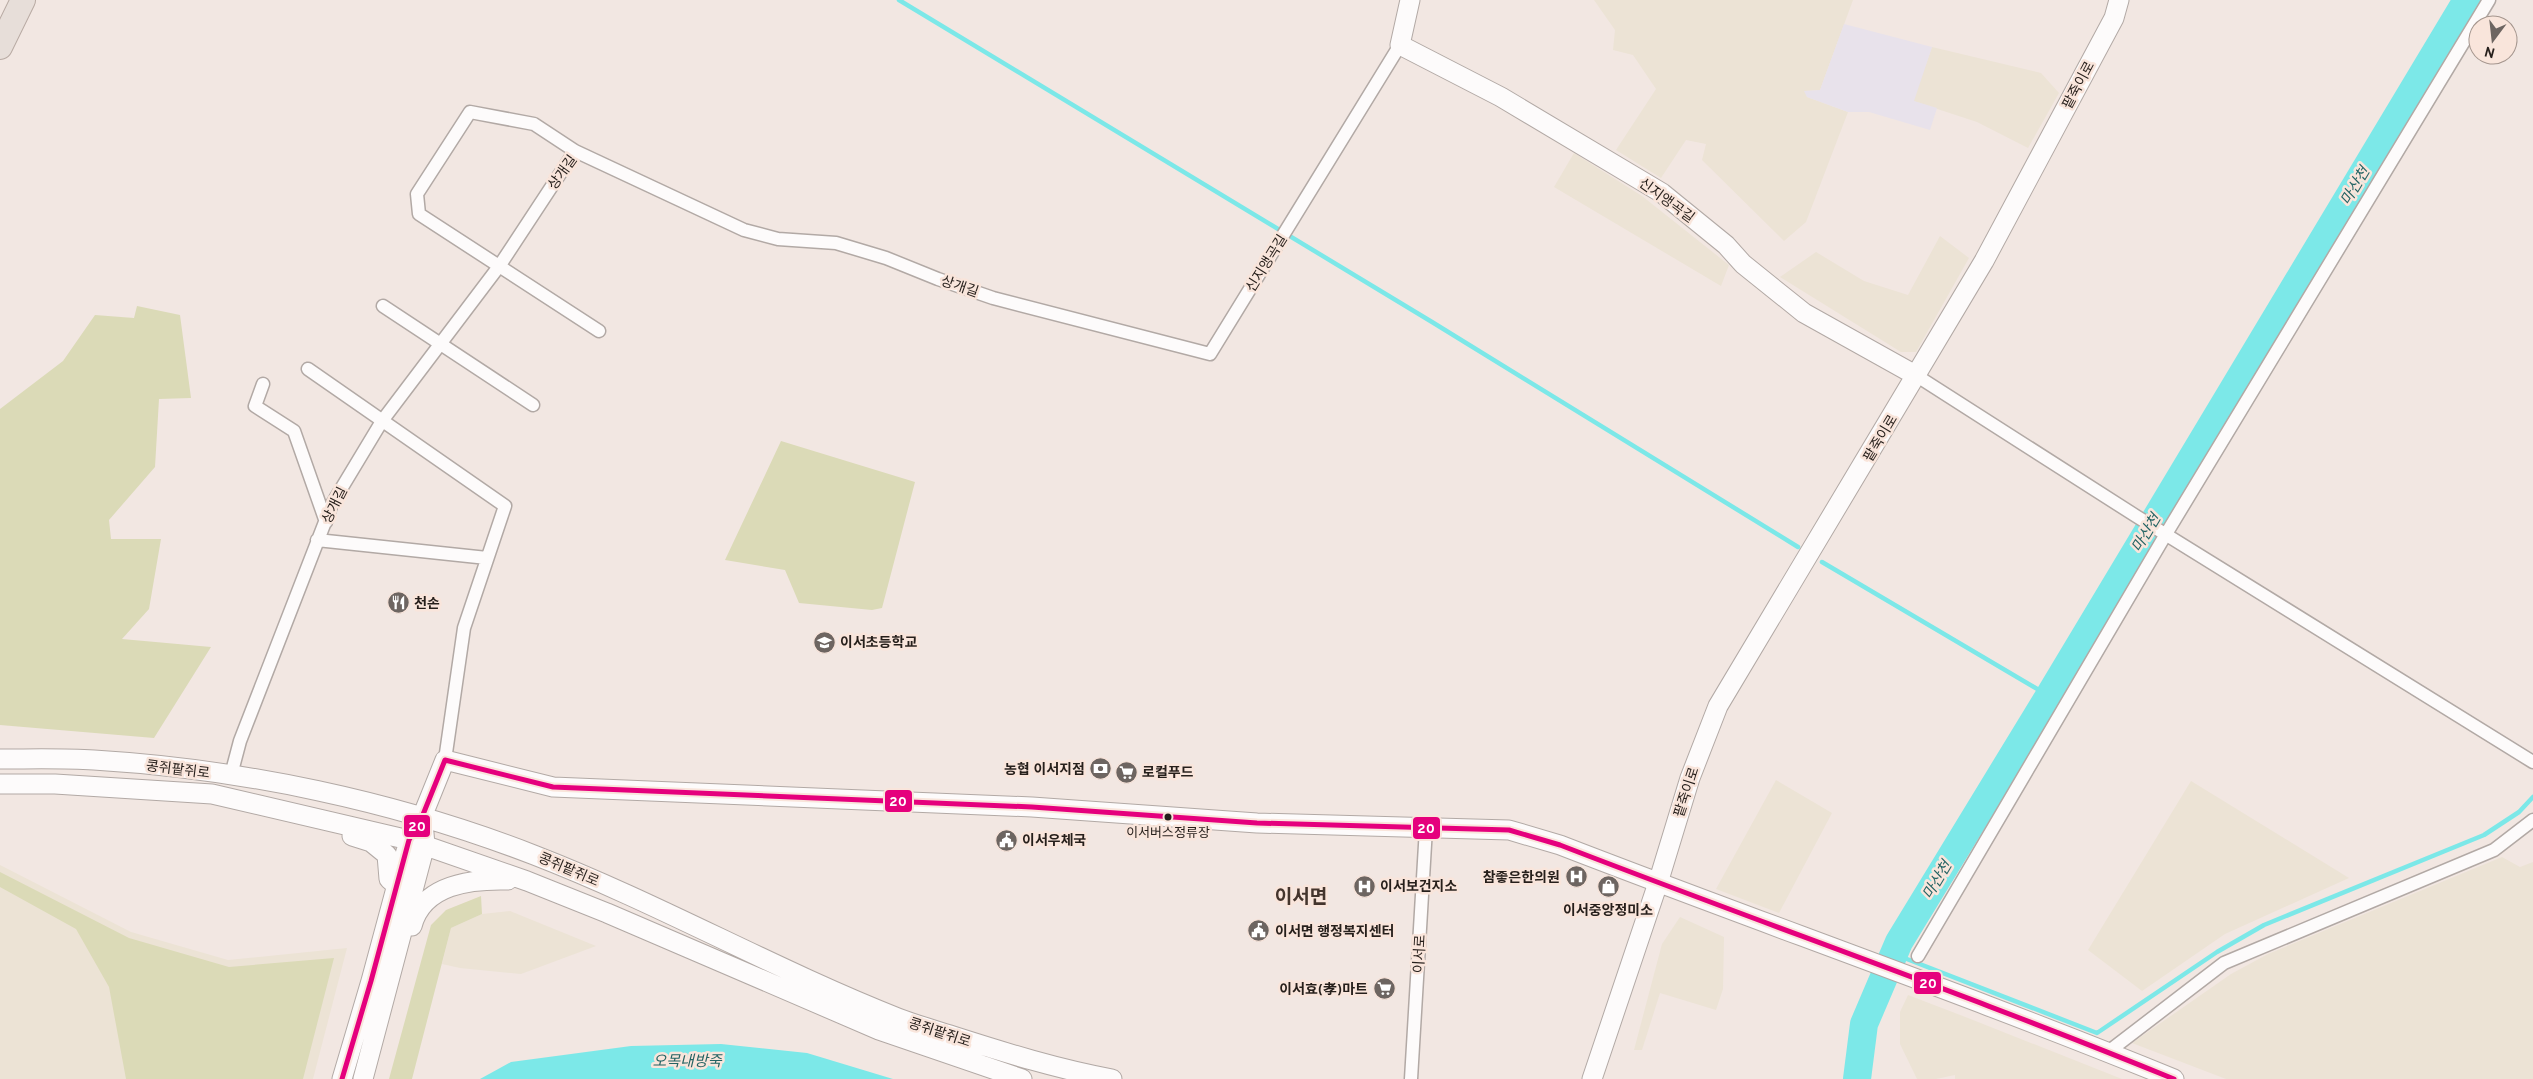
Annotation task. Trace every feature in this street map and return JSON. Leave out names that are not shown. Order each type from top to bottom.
[{"type":"highway","points":[[0,47],[23,0]]},
{"type":"street","name":"신지앵곡길","points":[[1210,354],[1400,45],[1410,0]]},
{"type":"street","name":"팥죽이로","points":[[1592,1079],[1658,883],[1690,778],[1718,706],[1917,376],[2002,228],[2114,18],[2119,0]]},
{"type":"street","points":[[1918,956],[2162,531],[2489,0]]},
{"type":"street","name":"신지앵곡길","points":[[1400,45],[1501,98],[1662,193],[1726,245],[1743,264],[1804,313],[1917,376]]},
{"type":"street","points":[[575,151],[534,124],[470,112],[417,194],[419,214],[599,331]]},
{"type":"street","name":"상개길","points":[[231,775],[240,741],[332,504],[382,422],[439,343],[500,265],[575,151],[744,230],[778,239],[836,243],[886,258],[993,298],[1210,354]]},
{"type":"street","points":[[383,306],[534,405]]},
{"type":"street","points":[[308,369],[505,506],[464,628],[445,760],[422,817],[403,923],[363,1079]]},
{"type":"street","points":[[1917,376],[2136,516],[2533,762]]},
{"type":"street","points":[[263,384],[255,406],[294,431],[326,522]]},
{"type":"street","points":[[317,540],[487,558]]},
{"type":"street","name":"콩쥐팥쥐로","points":[[0,759],[92,760],[231,775],[331,794],[422,817],[532,854],[611,887],[899,1018],[1002,1052],[1075,1072],[1112,1079]]},
{"type":"street","points":[[445,760],[553,787],[1023,807],[1257,823],[1509,830],[1560,845],[1864,961],[2069,1035],[2174,1079]]},
{"type":"street","name":"콩쥐팥쥐로","points":[[0,784],[56,784],[212,794],[417,842],[527,881],[879,1030],[1022,1079]]},
{"type":"street","points":[[246,801],[256,817],[371,842],[387,855],[389,879],[396,885]]},
{"type":"street","points":[[2108,1052],[2224,963],[2494,850],[2533,820]]},
{"type":"street","name":"이서로","points":[[1411,1079],[1426,828]]},
{"type":"street","points":[[342,1079],[396,885],[417,842]]},
{"type":"street","points":[[403,923],[412,926],[415,916],[434,894],[466,881],[527,881]]},
{"type":"shaded area","points":[[1594,0],[1853,0],[1820,90],[1805,91],[1807,97],[1848,112],[1806,222],[1784,241],[1702,160],[1706,144],[1686,140],[1661,178],[1616,150],[1656,89],[1633,55],[1613,50],[1615,30]]},
{"type":"shaded area","points":[[1844,24],[1932,47],[1914,101],[1937,108],[1930,130],[1869,112],[1848,112],[1807,97],[1804,91],[1820,90]]},
{"type":"shaded area","points":[[1932,47],[2041,73],[2059,93],[2028,148],[1977,122],[1913,101]]},
{"type":"shaded area","points":[[1574,153],[1642,196],[1729,265],[1721,286],[1554,187]]},
{"type":"shaded area","points":[[1940,236],[1969,258],[1916,352],[1901,352],[1780,277],[1816,252],[1864,281],[1908,295]]},
{"type":"shaded area","points":[[1776,780],[1832,813],[1779,913],[1716,889]]},
{"type":"shaded area","points":[[2191,781],[2349,878],[2225,934],[2142,991],[2088,950]]},
{"type":"shaded area","points":[[2502,857],[2520,867],[2533,862],[2533,1079],[2226,1079],[2132,1043],[2231,974],[2268,954]]},
{"type":"shaded area","points":[[0,865],[131,932],[228,960],[347,948],[313,1079],[0,1079]]},
{"type":"shaded area","points":[[510,911],[596,946],[521,974],[460,968],[442,964],[451,928],[482,914]]},
{"type":"shaded area","points":[[1680,917],[1724,937],[1723,989],[1716,1010],[1660,993],[1642,1050],[1634,1050],[1662,944]]},
{"type":"shaded area","points":[[1908,995],[2122,1079],[1955,1079],[1955,1075],[1936,1079],[1917,1079],[1900,1044],[1900,1012]]},
{"type":"green space","points":[[137,306],[180,315],[191,398],[159,399],[155,467],[109,520],[111,539],[161,539],[149,609],[122,639],[211,647],[154,738],[0,725],[0,409],[63,361],[95,315],[134,318]]},
{"type":"green space","points":[[781,441],[915,482],[882,608],[872,610],[799,603],[785,570],[725,560]]},
{"type":"green space","points":[[0,872],[129,938],[229,967],[334,958],[303,1079],[126,1079],[109,987],[76,929],[0,887]]},
{"type":"green space","points":[[481,896],[482,914],[451,928],[412,1079],[389,1079],[431,925],[446,910]]},
{"type":"water","name":"오목내방죽","points":[[721,1044],[807,1053],[893,1079],[480,1079],[511,1062],[631,1046]]},
{"type":"waterway","points":[[899,0],[1432,322],[1798,547]]},
{"type":"waterway","name":"마산천","points":[[1857,1079],[1864,1024],[1899,942],[2467,0]]},
{"type":"waterway","points":[[1822,562],[2049,696]]},
{"type":"waterway","points":[[1894,954],[2097,1033],[2217,952],[2264,925],[2484,835],[2519,812],[2533,797]]},
{"type":"transit line","name":"20","points":[[342,1079],[409,840],[422,817],[445,760],[553,787],[1032,807],[1257,823],[1509,830],[1560,845],[1944,989],[2174,1079]]},
{"type":"place","name":"천손","points":[[398,603]]},
{"type":"place","name":"이서초등학교","points":[[824,642]]},
{"type":"place","name":"농협 이서지점","points":[[1101,769]]},
{"type":"place","name":"로컬푸드","points":[[1126,772]]},
{"type":"place","name":"이서버스정류장","points":[[1168,817]]},
{"type":"place","name":"이서우체국","points":[[1006,840]]},
{"type":"place","name":"참좋은한의원","points":[[1576,877]]},
{"type":"place","name":"이서보건지소","points":[[1364,886]]},
{"type":"place","name":"이서중앙정미소","points":[[1608,887]]},
{"type":"place","name":"이서면 행정복지센터","points":[[1259,931]]},
{"type":"place","name":"이서효(孝)마트","points":[[1384,989]]},
{"type":"district","name":"이서면","points":[[1301,896]]}]
